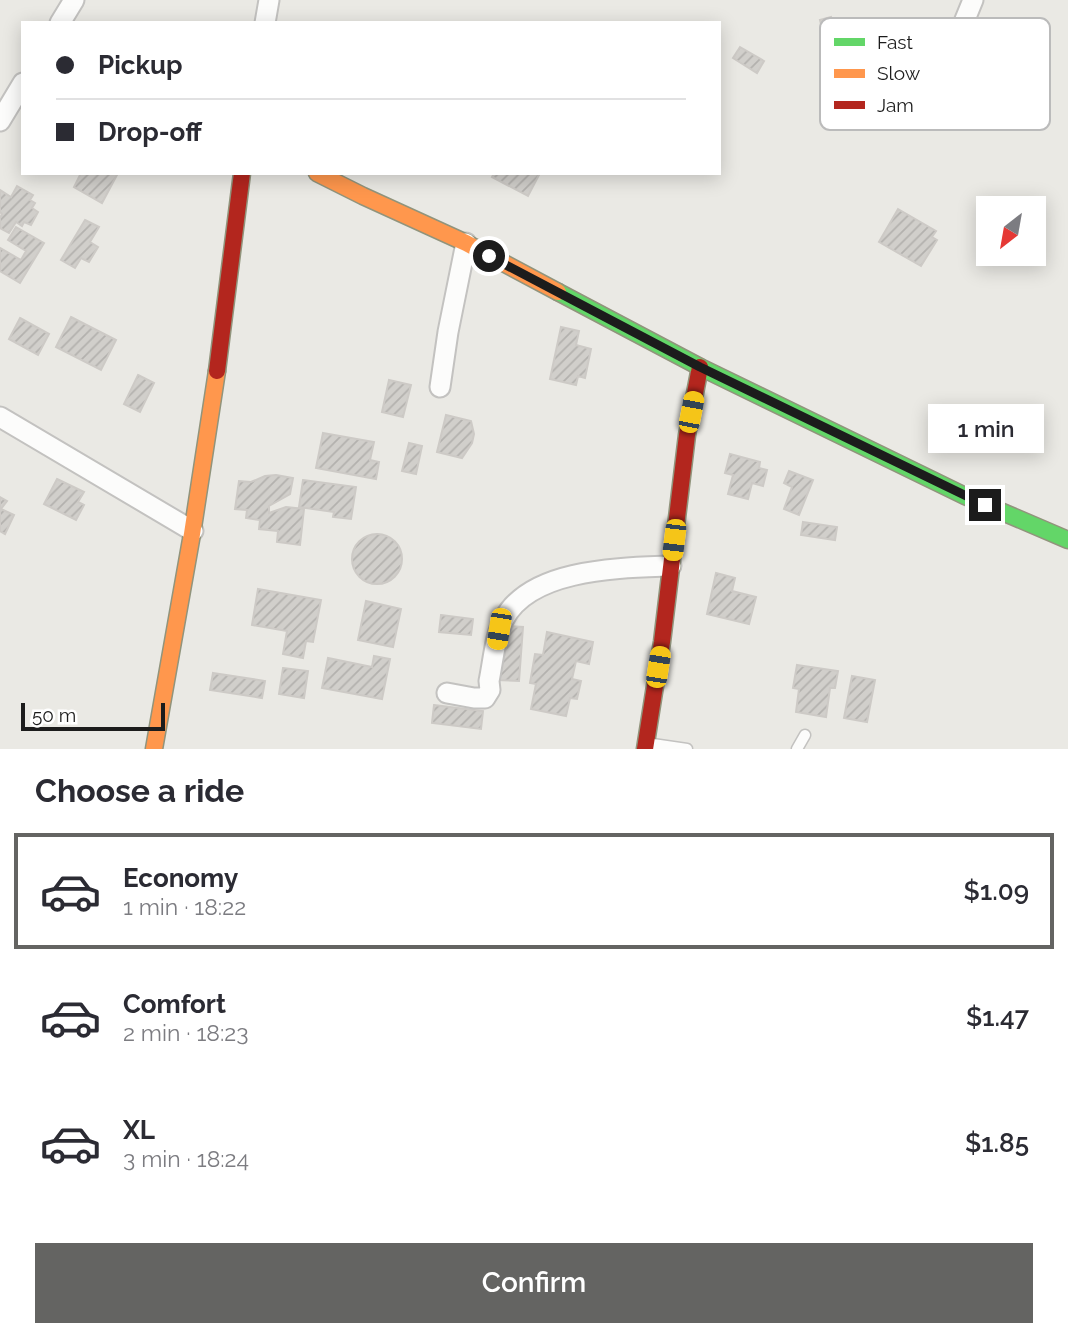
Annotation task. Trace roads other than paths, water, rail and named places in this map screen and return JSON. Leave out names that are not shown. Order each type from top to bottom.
[{"type":"street","points":[[61,21],[74,0]]},
{"type":"street","points":[[265,21],[269,0]]},
{"type":"street","points":[[966,18],[973,0]]},
{"type":"street","points":[[0,121],[21,86]]},
{"type":"street","points":[[154,749],[193,531],[228,298],[242,175]]},
{"type":"street","points":[[321,175],[466,243],[700,367],[965,496],[1068,540]]},
{"type":"street","points":[[440,387],[466,243]]},
{"type":"street","points":[[646,746],[662,642],[687,435],[700,367]]},
{"type":"street","points":[[0,417],[193,531]]},
{"type":"street","points":[[447,693],[485,698],[490,690],[489,681],[503,619],[511,607],[534,589],[572,576],[609,568],[671,566]]},
{"type":"lane","points":[[797,749],[805,736]]},
{"type":"lane","points":[[646,746],[687,749]]}]
